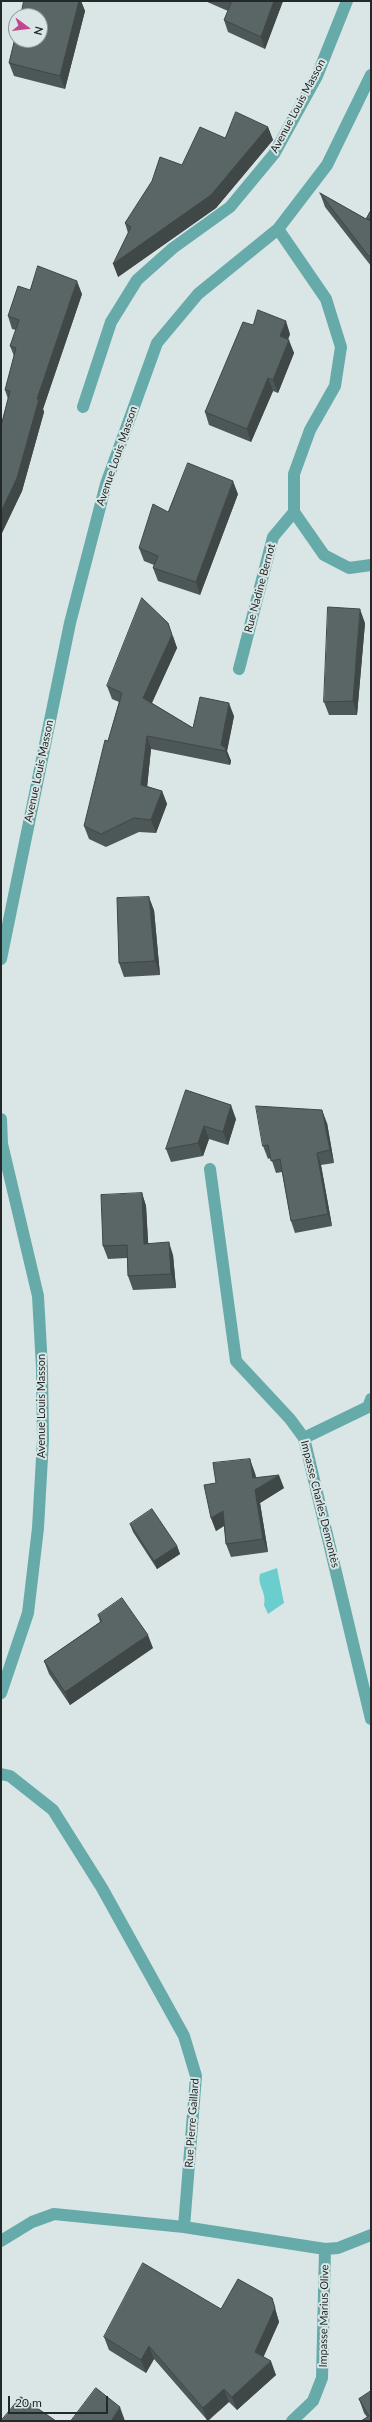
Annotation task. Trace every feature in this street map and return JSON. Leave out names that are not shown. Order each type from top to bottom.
[{"type":"street","name":"Avenue Louis Masson","points":[[83,407],[111,322],[137,280],[173,248],[230,207],[274,154],[317,76],[347,1]]},
{"type":"street","name":"Avenue Louis Masson","points":[[1,959],[70,623],[106,484],[157,343],[198,294],[278,229],[327,165],[371,75]]},
{"type":"street","points":[[278,229],[326,299],[341,347],[335,386],[310,430],[294,474],[294,512],[324,555],[349,568],[371,566]]},
{"type":"street","name":"Rue Nadine Bernot","points":[[239,669],[273,538],[294,512]]},
{"type":"street","name":"Avenue Louis Masson","points":[[1,1119],[2,1144],[38,1296],[42,1368],[43,1433],[38,1528],[28,1613],[1,1693]]},
{"type":"street","name":"Impasse Charles Demontès","points":[[210,1169],[236,1360],[290,1419],[304,1438],[371,1719]]},
{"type":"street","points":[[304,1438],[368,1407],[371,1399]]},
{"type":"street","name":"Rue Pierre Gaillard","points":[[1,1774],[10,1776],[54,1810],[102,1888],[184,2036],[196,2076],[184,2226]]},
{"type":"street","points":[[1,2241],[32,2222],[54,2214],[184,2226],[325,2249],[338,2248],[371,2235]]},
{"type":"street","name":"Impasse Marius Olive","points":[[292,2421],[313,2401],[322,2378],[325,2249]]},
{"type":"water","points":[[277,1568],[284,1603],[268,1614],[264,1605],[265,1600],[259,1578],[260,1574]]},
{"type":"building","points":[[24,1],[79,1],[60,76],[9,63],[13,48],[48,48],[48,8],[23,8]]},
{"type":"building","points":[[227,1],[274,1],[261,37],[224,20],[231,3]]},
{"type":"building","points":[[236,112],[268,127],[211,195],[113,264],[131,227],[125,223],[152,181],[160,157],[182,165],[200,127],[225,138]]},
{"type":"building","points":[[320,193],[366,219],[371,210],[371,219],[367,219],[371,221],[371,255],[369,256]]},
{"type":"building","points":[[38,266],[77,281],[37,399],[39,399],[17,478],[1,512],[1,426],[10,391],[5,390],[16,348],[10,346],[19,320],[8,316],[18,286],[30,290]]},
{"type":"building","points":[[258,310],[286,321],[280,336],[289,340],[273,380],[268,378],[247,429],[205,412],[243,322],[253,325]]},
{"type":"building","points":[[188,463],[233,481],[196,582],[153,568],[158,556],[139,548],[153,504],[168,512]]},
{"type":"building","points":[[142,598],[168,623],[172,635],[143,698],[193,728],[200,697],[229,703],[221,745],[226,748],[225,751],[147,736],[141,785],[162,791],[151,820],[134,818],[101,834],[84,826],[105,740],[108,741],[122,693],[107,686]]},
{"type":"building","points":[[328,607],[360,609],[353,701],[324,702]]},
{"type":"building","points":[[149,897],[155,961],[119,963],[117,898]]},
{"type":"building","points":[[186,1090],[231,1105],[223,1132],[204,1126],[198,1143],[166,1149]]},
{"type":"building","points":[[256,1106],[322,1110],[330,1150],[317,1153],[328,1214],[291,1221],[280,1159],[271,1161],[268,1145],[263,1146]]},
{"type":"building","points":[[142,1193],[144,1244],[169,1242],[171,1274],[128,1276],[127,1245],[103,1246],[101,1195]]},
{"type":"building","points":[[250,1459],[253,1478],[279,1475],[255,1490],[263,1539],[226,1544],[223,1511],[211,1518],[204,1485],[216,1483],[213,1463]]},
{"type":"building","points":[[152,1509],[177,1546],[154,1561],[130,1524]]},
{"type":"building","points":[[122,1598],[148,1635],[65,1692],[44,1661],[102,1621],[98,1615]]},
{"type":"building","points":[[143,2263],[221,2309],[238,2279],[272,2298],[275,2308],[255,2352],[271,2361],[232,2397],[224,2389],[203,2408],[149,2346],[141,2360],[104,2337]]},
{"type":"building","points":[[96,2388],[120,2407],[111,2421],[71,2421]]},
{"type":"building","points":[[371,2391],[371,2421],[361,2421],[369,2416],[359,2399]]},
{"type":"building","points":[[21,2397],[56,2421],[1,2421]]}]
